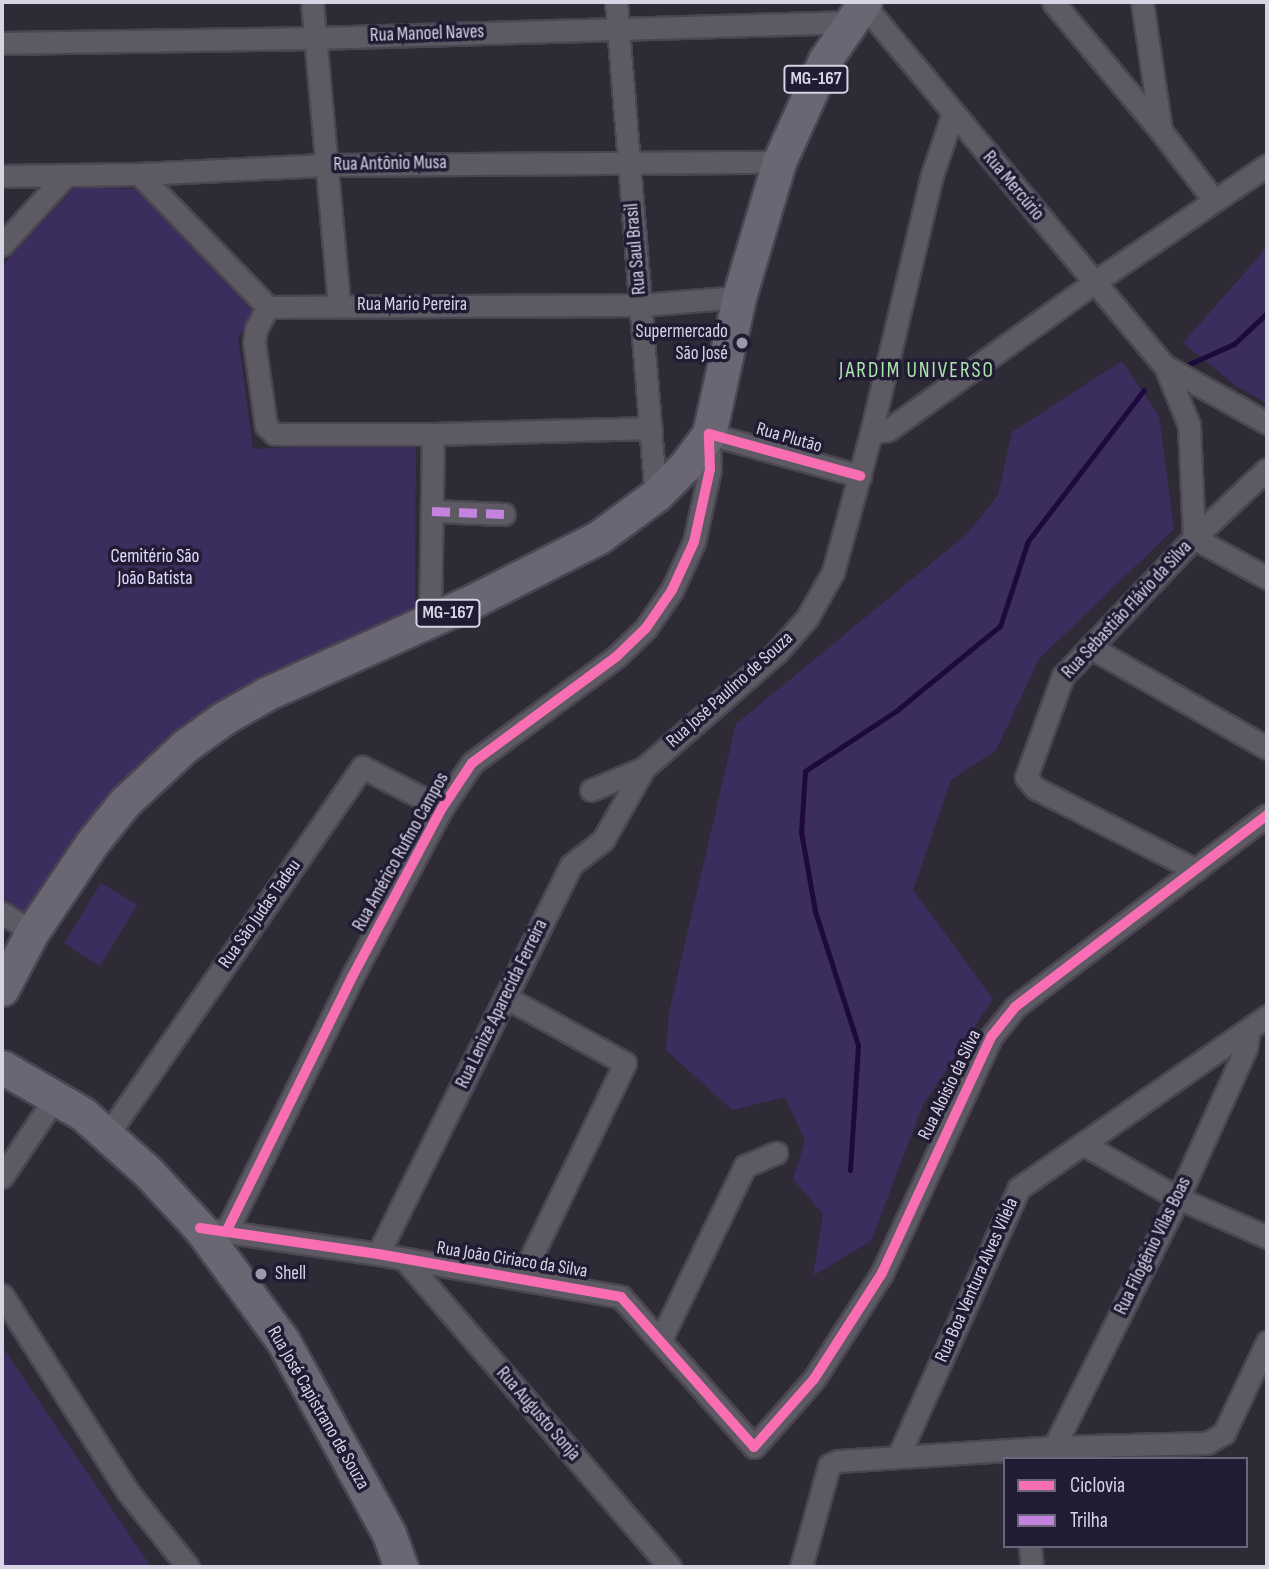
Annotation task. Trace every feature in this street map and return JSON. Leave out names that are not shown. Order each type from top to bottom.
[{"type":"main road","name":"MG-167","points":[[2,989],[32,932],[92,843],[125,802],[185,746],[224,718],[266,694],[430,621],[599,537],[656,495],[685,466],[709,434],[739,297],[779,162],[825,60],[860,9]]},
{"type":"main road","name":"Rua José Capistrano de Souza","points":[[2,1067],[55,1096],[108,1134],[214,1229],[283,1341],[389,1534],[401,1567]]},
{"type":"street","points":[[312,2],[339,304]]},
{"type":"street","name":"Rua Saul Brasil","points":[[616,2],[656,495]]},
{"type":"street","points":[[1053,2],[1161,131],[1214,200]]},
{"type":"street","points":[[1142,2],[1161,131]]},
{"type":"street","name":"Rua Manoel Naves","points":[[2,43],[316,38],[618,27],[860,9]]},
{"type":"street","name":"Rua Mercúrio","points":[[860,9],[953,113],[1165,366]]},
{"type":"street","name":"Rua José Paulino de Souza","points":[[591,790],[643,768],[777,652],[807,618],[833,572],[871,433],[932,176],[953,113]]},
{"type":"street","name":"Rua Antônio Musa","points":[[2,176],[139,174],[325,165],[779,162]]},
{"type":"street","points":[[871,433],[888,430],[1093,283],[1267,165]]},
{"type":"street","points":[[139,174],[268,307],[256,329],[254,342],[266,425],[270,431],[280,434],[433,434],[651,428]]},
{"type":"street","points":[[2,245],[66,175]]},
{"type":"street","name":"Rua Mario Pereira","points":[[268,307],[339,304],[641,305],[739,297]]},
{"type":"street","points":[[1165,366],[1267,423]]},
{"type":"street","points":[[1165,366],[1189,425],[1194,538],[1267,578]]},
{"type":"street","points":[[430,621],[433,434]]},
{"type":"street","name":"Rua Plutão","points":[[709,434],[860,476]]},
{"type":"street","name":"Rua Américo Rufino Campos","points":[[214,1229],[442,808],[472,764],[617,656],[646,628],[672,590],[694,542],[710,469],[709,434]]},
{"type":"street","name":"Rua Sebastião Flávio da Silva","points":[[1196,870],[1035,788],[1026,777],[1063,676],[1194,538],[1267,469]]},
{"type":"street","points":[[432,511],[504,514]]},
{"type":"street","points":[[1090,647],[1267,748]]},
{"type":"street","name":"Rua São Judas Tadeu","points":[[108,1134],[362,767],[442,808]]},
{"type":"street","name":"Rua Lenize Aparecida Ferreira","points":[[378,1254],[571,865],[603,840],[643,768]]},
{"type":"street","name":"Rua Aloisio da Silva","points":[[754,1447],[814,1379],[882,1273],[991,1037],[1015,1007],[1267,816]]},
{"type":"street","points":[[2,913],[32,932]]},
{"type":"street","points":[[505,997],[625,1063],[521,1278]]},
{"type":"street","name":"Rua Boa Ventura Alves Vilela","points":[[898,1457],[1019,1188],[1267,1016]]},
{"type":"street","name":"Rua Filogênio Vilas Boas","points":[[1051,1453],[1178,1198],[1246,1048],[1249,1029]]},
{"type":"street","points":[[2,1177],[55,1096]]},
{"type":"street","points":[[1083,1144],[1178,1198],[1267,1237]]},
{"type":"street","points":[[660,1341],[744,1167],[776,1153]]},
{"type":"street","name":"Rua João Ciriaco da Silva","points":[[214,1229],[378,1254],[621,1297],[754,1447]]},
{"type":"street","name":"Rua Augusto Sonja","points":[[406,1261],[670,1567]]},
{"type":"street","points":[[2,1295],[128,1492],[188,1567]]},
{"type":"street","points":[[801,1567],[829,1465],[838,1461],[898,1457],[1051,1453],[1207,1443],[1218,1439],[1224,1433],[1267,1342]]},
{"type":"street","points":[[389,1534],[421,1567]]},
{"type":"street","points":[[1030,1548],[1032,1567]]},
{"type":"green space","name":"Cemitério São João Batista","points":[[75,187],[136,189],[255,314],[238,337],[253,449],[416,441],[415,610],[218,707],[142,760],[30,916],[2,899],[2,266]]},
{"type":"green space","points":[[1267,247],[1267,404],[1235,385],[1183,343]]},
{"type":"green space","points":[[1122,361],[1159,416],[1174,529],[1039,659],[996,750],[951,780],[913,890],[993,999],[923,1105],[871,1241],[813,1276],[823,1214],[793,1179],[805,1141],[785,1097],[732,1110],[666,1050],[669,1012],[736,724],[968,533],[998,495],[1012,432]]},
{"type":"green space","points":[[101,883],[137,905],[100,966],[64,943]]},
{"type":"green space","points":[[2,1346],[151,1567],[2,1567]]},
{"type":"waterway","points":[[1185,366],[1234,344],[1267,313]]},
{"type":"waterway","points":[[850,1170],[858,1045],[815,911],[801,832],[805,771],[896,711],[1000,626],[1028,541],[1144,390]]},
{"type":"marked path","points":[[432,511],[504,514]]},
{"type":"cycle path","points":[[227,1230],[352,977],[442,808],[472,763],[617,656],[646,628],[672,590],[694,542],[710,469],[709,434],[860,476]]},
{"type":"cycle path","points":[[200,1228],[378,1254],[621,1297],[754,1447],[814,1379],[882,1273],[991,1037],[1015,1007],[1267,815]]},
{"type":"place","name":"Supermercado São José","points":[[742,343]]},
{"type":"place","name":"Shell","points":[[261,1274]]},
{"type":"district","name":"JARDIM UNIVERSO","points":[[917,371]]}]
